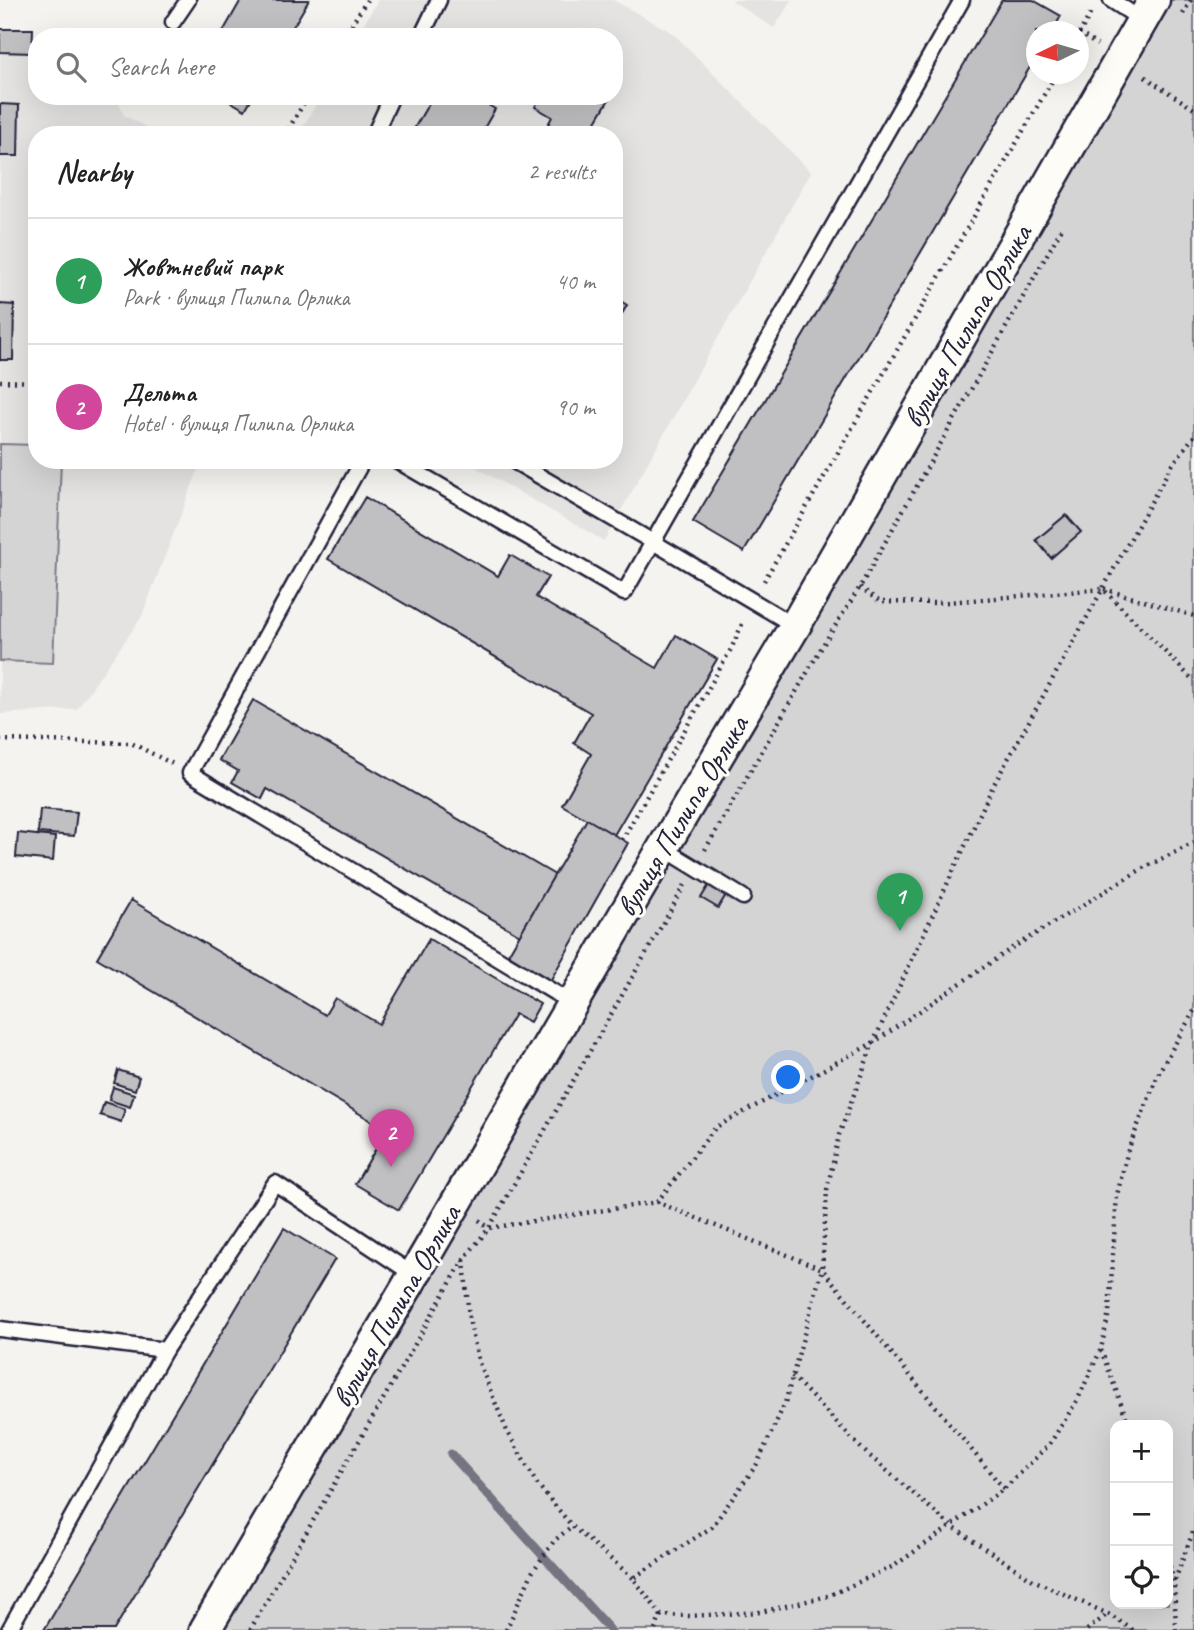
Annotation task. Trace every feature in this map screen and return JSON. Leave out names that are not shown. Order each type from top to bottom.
[{"type":"street","name":"вулиця Пилипа Орлика","points":[[205,1630],[795,626],[1148,10]]},
{"type":"lane","points":[[173,22],[188,0]]},
{"type":"lane","points":[[425,28],[439,0]]},
{"type":"lane","points":[[411,469],[624,593],[962,0]]},
{"type":"lane","points":[[1111,0],[1148,10]]},
{"type":"lane","points":[[377,126],[388,105]]},
{"type":"lane","points":[[358,469],[190,774],[572,1003]]},
{"type":"lane","points":[[527,469],[795,626]]},
{"type":"lane","points":[[663,848],[743,897]]},
{"type":"lane","points":[[9,1630],[165,1350],[275,1183],[414,1275]]},
{"type":"lane","points":[[0,1329],[165,1350]]},
{"type":"path","points":[[350,28],[367,0]]},
{"type":"path","points":[[1087,21],[1093,11]]},
{"type":"path","points":[[622,840],[731,649],[752,600],[1050,84]]},
{"type":"path","points":[[290,126],[303,105]]},
{"type":"path","points":[[0,381],[28,382]]},
{"type":"path","points":[[633,1578],[712,1527],[757,1464],[785,1403],[822,1269],[827,1190],[839,1135],[873,1043],[993,786],[1170,467],[1194,436]]},
{"type":"path","points":[[860,587],[880,602],[894,603],[936,603],[1103,589],[1194,616]]},
{"type":"path","points":[[1103,589],[1194,681]]},
{"type":"path","points":[[0,740],[131,743],[190,774]]},
{"type":"path","points":[[657,1202],[716,1127],[873,1043],[1012,948],[1145,867],[1194,843]]},
{"type":"path","points":[[450,1214],[464,1259],[469,1319],[479,1363],[507,1431],[537,1484],[572,1526],[633,1578],[662,1615],[761,1612],[828,1595],[894,1566],[1004,1489],[1049,1445],[1079,1399],[1101,1349],[1109,1312],[1118,1195],[1128,1150],[1160,1070],[1194,1011]]},
{"type":"path","points":[[450,1214],[489,1228],[657,1202],[822,1269],[1004,1489]]},
{"type":"path","points":[[1101,1349],[1127,1420]]},
{"type":"path","points":[[792,1376],[863,1450],[951,1526],[1033,1580],[1108,1614],[1133,1630]]},
{"type":"path","points":[[506,1630],[533,1572],[554,1541],[572,1526]]},
{"type":"path","points":[[1174,1582],[1194,1529]]},
{"type":"path","points":[[1173,1578],[1176,1630]]},
{"type":"path","points":[[1087,1630],[1108,1614]]},
{"type":"path","points":[[655,1630],[662,1615]]},
{"type":"shaded area","points":[[378,0],[613,0],[673,33],[811,172],[604,541],[479,469],[623,469],[623,126],[303,126],[316,105],[623,105],[623,28],[361,28]]},
{"type":"shaded area","points":[[731,0],[792,0],[774,28]]},
{"type":"shaded area","points":[[1152,0],[1194,0],[1194,1630],[201,1630]]},
{"type":"shaded area","points":[[0,52],[28,53],[28,105],[120,105],[124,115],[144,126],[28,126],[28,469],[199,469],[141,618],[77,709],[0,714]]},
{"type":"shaded area","points":[[0,444],[28,445],[28,469],[61,469],[53,663],[0,661]]},
{"type":"building","points":[[241,0],[309,0],[292,28],[225,28]]},
{"type":"building","points":[[1002,0],[1033,0],[1061,16],[1058,21],[1026,21],[1026,74],[744,552],[693,522]]},
{"type":"building","points":[[0,29],[28,29],[28,53],[0,52]]},
{"type":"building","points":[[0,104],[19,105],[18,156],[0,156]]},
{"type":"building","points":[[428,105],[488,105],[495,109],[485,126],[416,126]]},
{"type":"building","points":[[606,105],[593,126],[547,126],[552,117],[535,107]]},
{"type":"building","points":[[0,304],[14,305],[13,360],[0,360]]},
{"type":"building","points":[[365,497],[498,576],[510,555],[548,577],[536,597],[657,668],[676,635],[717,659],[614,835],[562,805],[591,754],[574,743],[591,713],[328,559]]},
{"type":"building","points":[[1066,515],[1081,532],[1051,558],[1036,540]]},
{"type":"building","points":[[253,700],[555,875],[520,935],[267,789],[262,799],[232,782],[238,771],[219,760]]},
{"type":"building","points":[[40,809],[77,812],[74,836],[38,833]]},
{"type":"building","points":[[587,819],[628,843],[549,983],[506,958]]},
{"type":"building","points":[[18,833],[55,837],[53,861],[16,857]]},
{"type":"building","points":[[709,885],[726,895],[718,908],[701,898]]},
{"type":"building","points":[[131,900],[325,1015],[335,998],[379,1024],[429,939],[540,1004],[530,1022],[515,1014],[399,1210],[355,1184],[387,1130],[97,958]]},
{"type":"building","points":[[118,1070],[139,1077],[135,1090],[114,1083]]},
{"type":"building","points":[[113,1087],[134,1094],[130,1107],[109,1100]]},
{"type":"building","points":[[104,1102],[125,1109],[121,1122],[100,1115]]},
{"type":"building","points":[[284,1228],[335,1259],[114,1630],[44,1630]]},
{"type":"waterway","points":[[451,1454],[610,1630]]},
{"type":"place","name":"Жовтневий парк","points":[[900,931]]},
{"type":"place","name":"Дельта","points":[[391,1167]]}]
